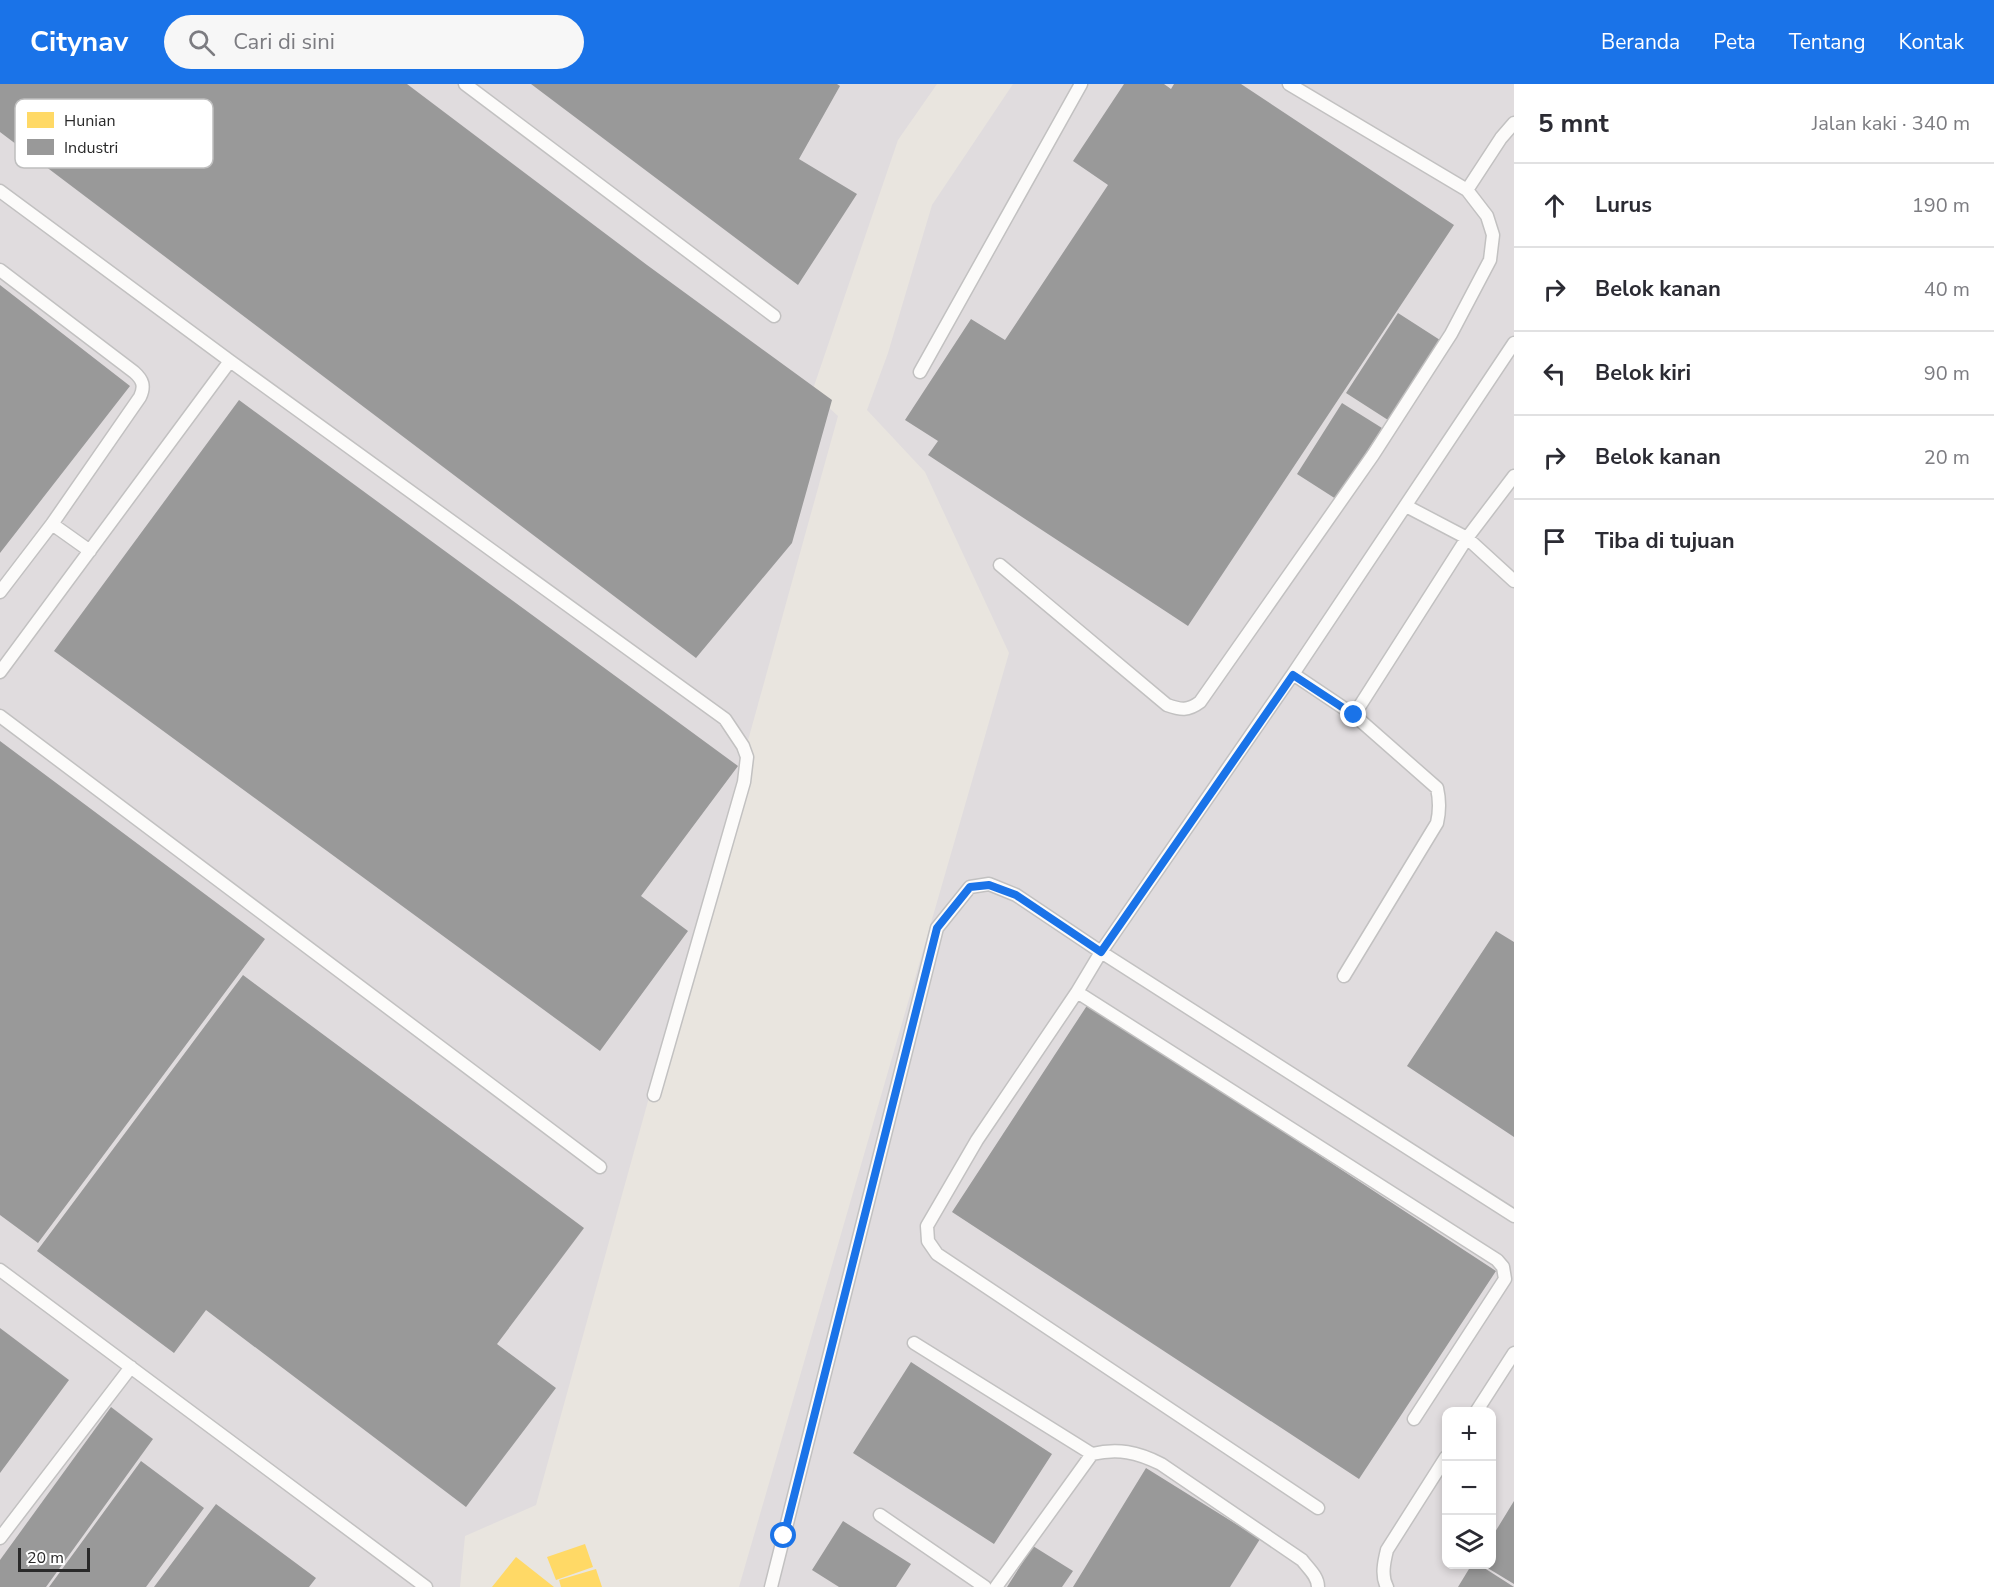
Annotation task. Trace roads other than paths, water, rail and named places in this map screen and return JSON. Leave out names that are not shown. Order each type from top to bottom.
[{"type":"lane","points":[[465,84],[774,316]]},
{"type":"lane","points":[[920,372],[1081,84]]},
{"type":"lane","points":[[1000,565],[1167,705],[1180,710],[1190,709],[1200,702],[1373,454],[1451,334],[1490,260],[1493,235],[1487,216],[1467,190],[1288,84]]},
{"type":"lane","points":[[1467,190],[1501,138],[1514,123]]},
{"type":"lane","points":[[0,190],[230,361],[724,719],[743,746],[747,757],[744,782],[654,1095]]},
{"type":"lane","points":[[0,270],[134,372],[143,382],[144,387],[140,397],[52,524],[0,592]]},
{"type":"lane","points":[[1318,1508],[937,1254],[928,1241],[927,1226],[977,1140],[1077,992],[1101,952],[1293,675],[1514,343]]},
{"type":"lane","points":[[0,672],[230,361]]},
{"type":"lane","points":[[1354,715],[1467,538],[1514,476]]},
{"type":"lane","points":[[1406,506],[1467,538],[1514,581]]},
{"type":"lane","points":[[52,524],[90,551]]},
{"type":"lane","points":[[1293,675],[1354,715],[1437,788],[1440,800],[1437,823],[1344,975]]},
{"type":"lane","points":[[0,716],[600,1167]]},
{"type":"lane","points":[[771,1587],[937,928],[970,887],[989,885],[1016,895],[1101,952],[1514,1216]]},
{"type":"lane","points":[[1077,992],[1497,1260],[1503,1267],[1505,1279],[1414,1419]]},
{"type":"lane","points":[[0,1270],[426,1587]]},
{"type":"lane","points":[[914,1342],[1092,1454]]},
{"type":"lane","points":[[1479,1407],[1514,1353]]},
{"type":"lane","points":[[0,1538],[131,1367]]},
{"type":"lane","points":[[996,1587],[1092,1454],[1107,1450],[1123,1450],[1141,1454],[1161,1464],[1302,1560],[1318,1582],[1318,1587]]},
{"type":"lane","points":[[1387,1587],[1384,1582],[1384,1566],[1387,1550],[1444,1461]]},
{"type":"lane","points":[[880,1515],[985,1587]]}]
